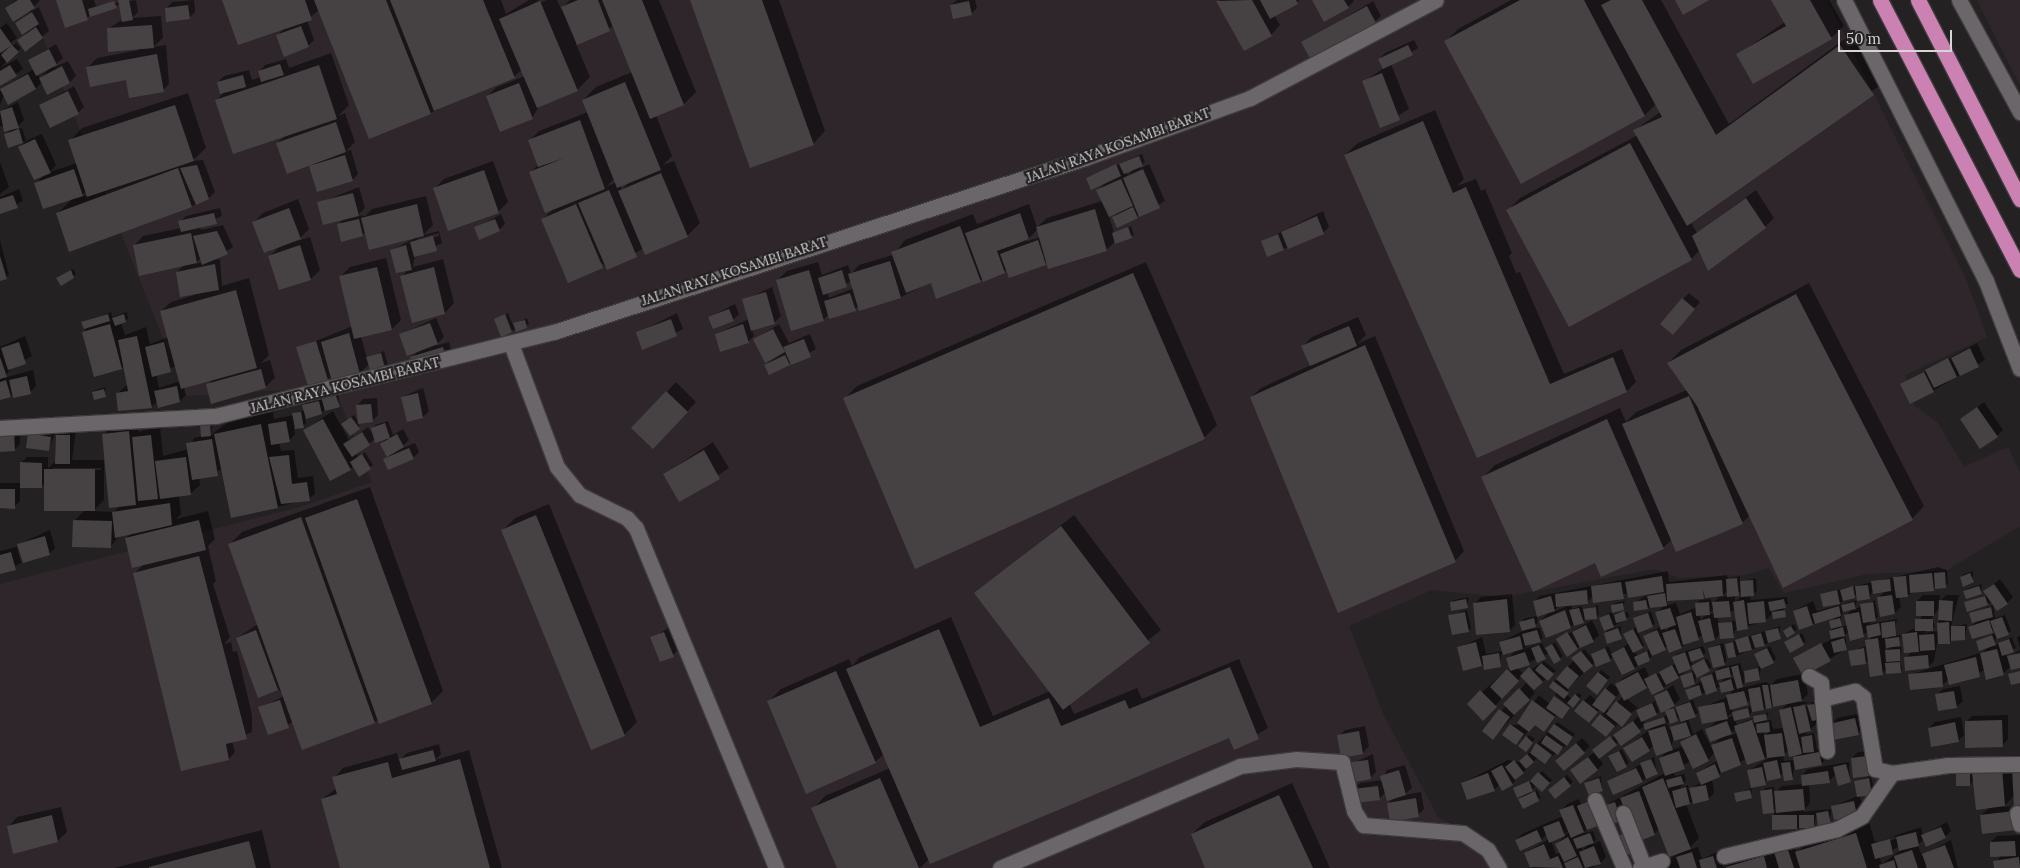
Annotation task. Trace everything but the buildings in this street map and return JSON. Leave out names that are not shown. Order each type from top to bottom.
[{"type":"highway","points":[[1880,0],[2020,270]]},
{"type":"highway","points":[[1918,0],[2020,199]]},
{"type":"street","name":"JALAN RAYA KOSAMBI BARAT","points":[[0,428],[77,427],[216,416],[511,344],[1068,164],[1250,98],[1436,0]]},
{"type":"street","points":[[1844,0],[1986,281],[2020,369]]},
{"type":"street","points":[[1959,0],[2020,112]]},
{"type":"street","points":[[511,344],[557,466],[580,495],[627,518],[636,528],[776,868]]},
{"type":"street","points":[[1809,676],[1821,683],[1827,750]]},
{"type":"street","points":[[1822,699],[1854,691],[1863,697],[1875,768],[1892,773],[1948,765],[2020,764]]},
{"type":"street","points":[[1000,868],[1240,766],[1296,759],[1342,762],[1354,811],[1363,825],[1463,833],[1488,850],[1499,868]]},
{"type":"street","points":[[1724,856],[1845,825],[1862,816],[1892,773]]},
{"type":"street","points":[[1595,800],[1624,868]]},
{"type":"street","points":[[1623,813],[1642,868],[1662,861]]},
{"type":"shaded area","points":[[28,0],[1827,0],[1966,279],[1987,337],[1905,375],[1915,406],[1938,423],[1964,467],[2008,447],[2020,472],[2020,526],[1947,570],[1868,574],[1784,593],[1769,568],[1745,575],[1679,578],[1655,569],[1504,597],[1432,590],[1349,626],[1384,716],[1438,817],[1490,845],[1501,868],[0,868],[0,584],[300,507],[372,482],[334,387],[186,396]]},
{"type":"shaded area","points":[[1977,0],[2020,0],[2020,85],[2007,60]]}]
